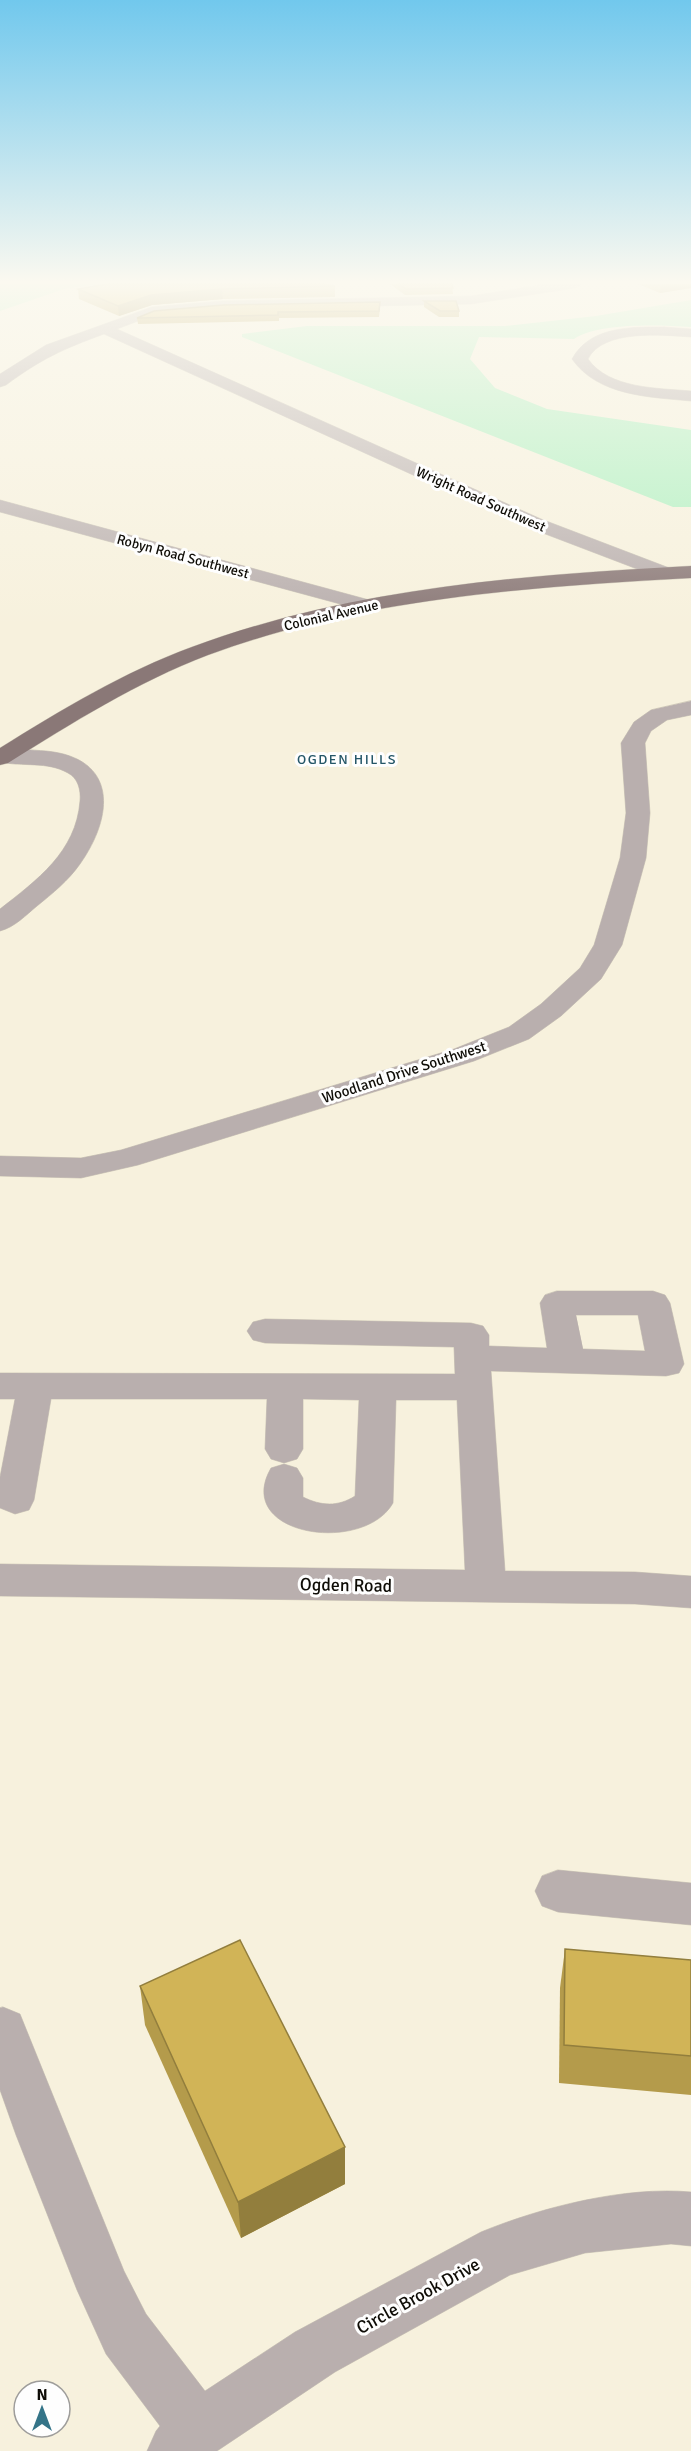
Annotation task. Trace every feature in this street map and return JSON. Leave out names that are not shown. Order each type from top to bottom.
[{"type":"main road","name":"Colonial Avenue","points":[[2,757],[119,687],[200,651],[273,628],[366,605],[495,588],[691,572]]},
{"type":"street","name":"Wright Road Southwest","points":[[259,398],[534,523],[664,573]]},
{"type":"street","name":"Robyn Road Southwest","points":[[0,506],[366,605]]},
{"type":"street","name":"Woodland Drive Southwest","points":[[0,1166],[81,1168],[127,1158],[464,1055],[519,1033],[551,1010],[591,973],[608,945],[633,858],[638,813],[633,743],[642,727],[659,716],[691,708]]},
{"type":"street","points":[[0,923],[59,874],[78,849],[88,827],[94,796],[90,784],[81,772],[63,761],[2,757]]},
{"type":"street","points":[[265,1331],[471,1335],[486,1587]]},
{"type":"street","points":[[15,1500],[18,1386],[378,1387],[567,1361]]},
{"type":"street","points":[[285,1387],[284,1504],[303,1516],[331,1519],[350,1517],[374,1503],[378,1387]]},
{"type":"street","name":"Ogden Road","points":[[0,1580],[635,1588],[691,1592]]},
{"type":"street","points":[[558,1891],[691,1904]]},
{"type":"street","points":[[3,2031],[104,2290],[126,2334],[187,2440]]},
{"type":"street","name":"Circle Brook Drive","points":[[187,2440],[315,2352],[500,2251],[585,2226],[671,2217],[691,2219]]},
{"type":"green space","points":[[398,398],[521,398],[547,409],[691,430],[691,507],[673,507]]},
{"type":"building","points":[[240,1940],[345,2147],[238,2202],[140,1986]]},
{"type":"building","points":[[565,1949],[691,1960],[691,2056],[564,2045]]},
{"type":"district","name":"OGDEN HILLS","points":[[347,759]]}]
